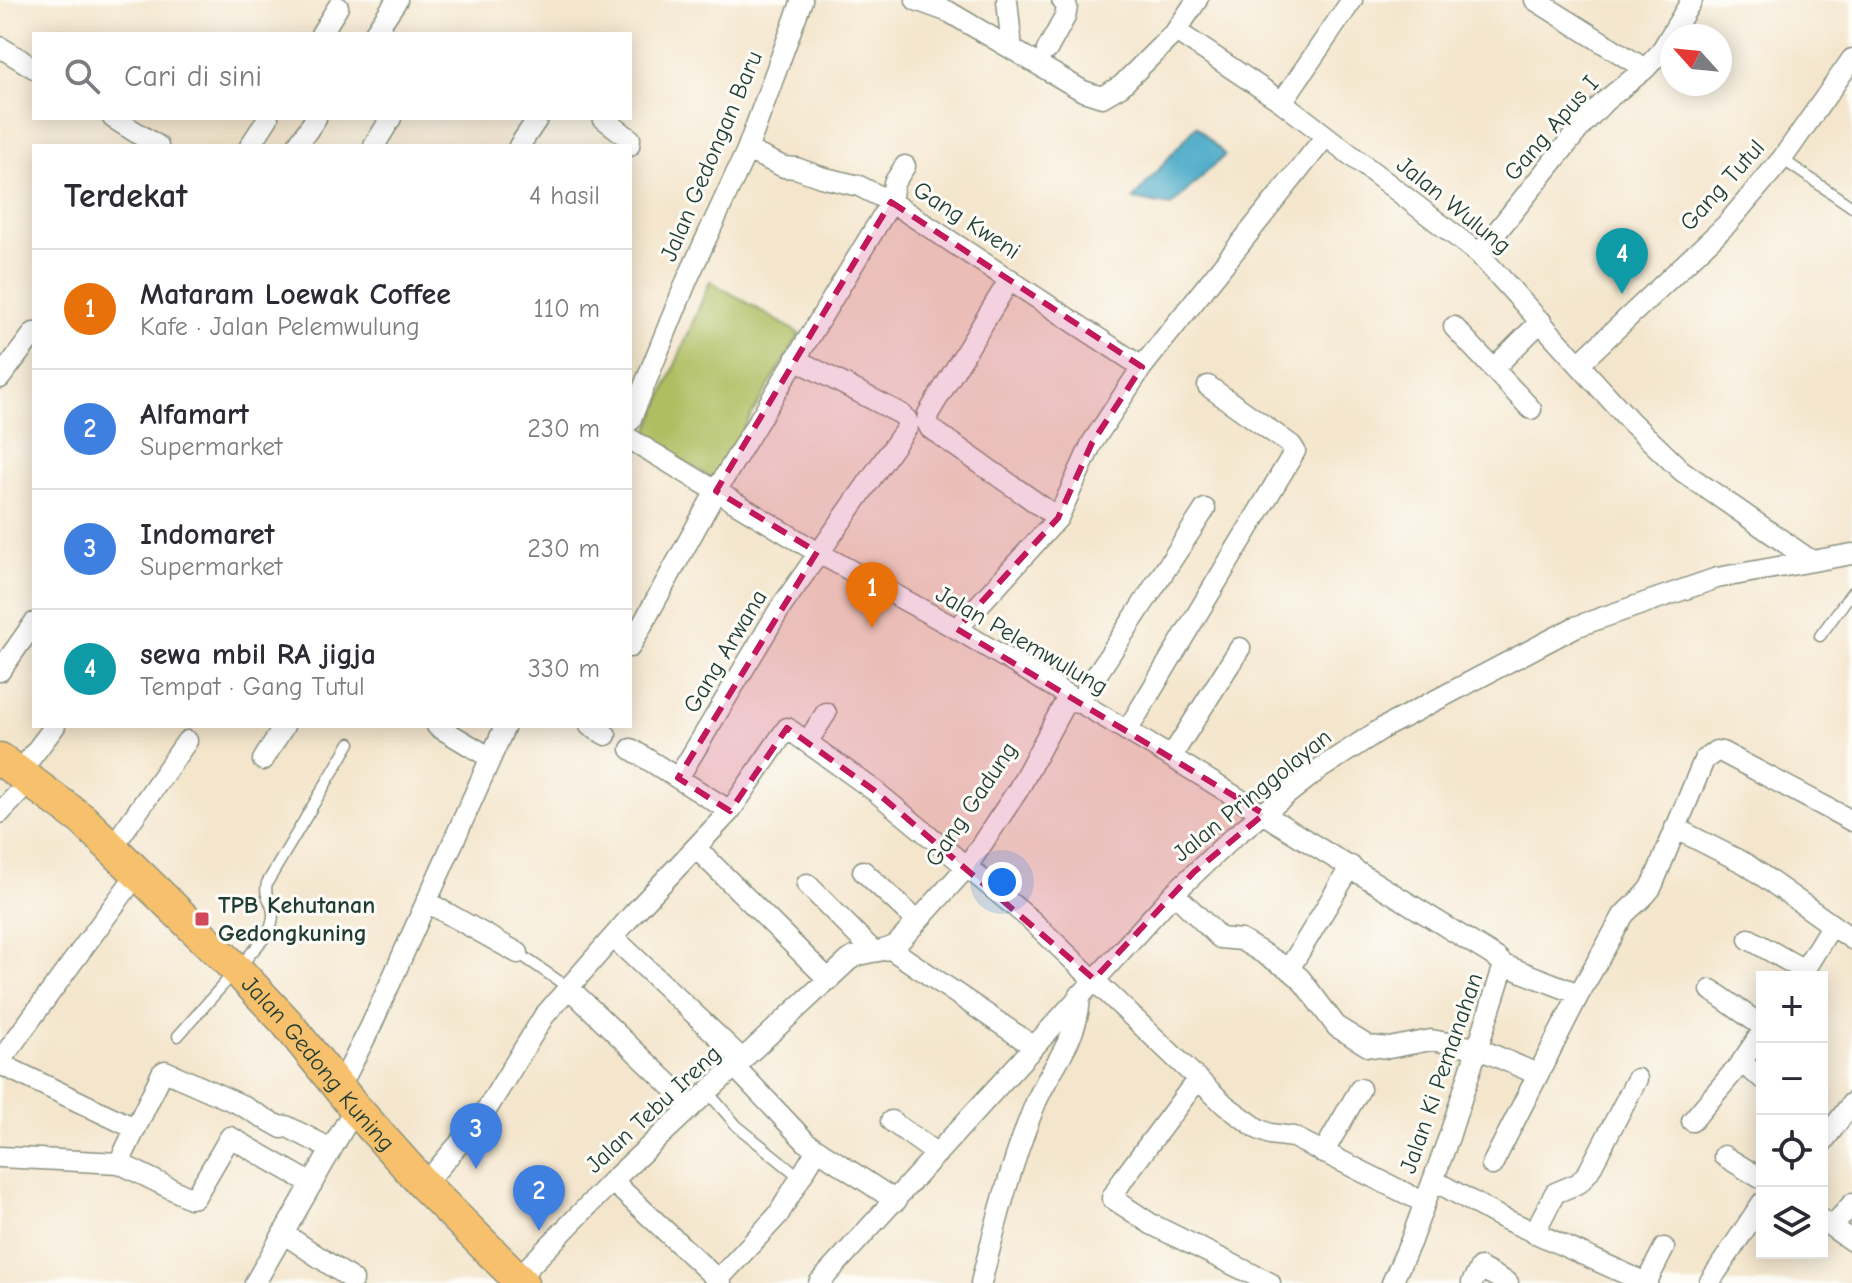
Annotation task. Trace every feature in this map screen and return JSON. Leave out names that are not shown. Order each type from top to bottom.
[{"type":"main road","name":"Jalan Gedong Kuning","points":[[17,770],[83,820],[237,970],[286,1022],[347,1098],[424,1185],[520,1281]]},
{"type":"street","points":[[375,32],[397,0]]},
{"type":"street","name":"Jalan Gedongan Baru","points":[[632,416],[687,280],[747,150],[802,0]]},
{"type":"street","points":[[916,0],[949,12],[1012,49],[1041,59],[1083,91],[1102,97],[1121,86],[1151,59],[1176,31],[1197,0]]},
{"type":"street","points":[[1007,0],[1012,49]]},
{"type":"street","points":[[1041,59],[1065,17],[1067,7],[1062,0]]},
{"type":"street","points":[[1282,102],[1352,0]]},
{"type":"street","points":[[1535,0],[1645,69]]},
{"type":"street","name":"Gang Apus I","points":[[1479,254],[1583,124],[1623,84],[1645,69],[1671,37],[1692,0]]},
{"type":"street","points":[[322,32],[338,7]]},
{"type":"street","name":"Jalan Wulung","points":[[1176,31],[1282,102],[1479,254],[1630,421],[1682,471],[1810,560]]},
{"type":"street","points":[[0,47],[32,67]]},
{"type":"street","name":"Gang Tutul","points":[[1579,364],[1726,225],[1782,159],[1852,59]]},
{"type":"street","points":[[116,120],[155,144]]},
{"type":"street","points":[[251,144],[267,120]]},
{"type":"street","points":[[298,144],[315,120]]},
{"type":"street","points":[[375,144],[390,120]]},
{"type":"street","points":[[520,144],[537,120]]},
{"type":"street","points":[[606,120],[624,132],[630,139],[629,144]]},
{"type":"street","points":[[957,629],[1058,518],[1092,443],[1142,367],[1326,136]]},
{"type":"street","name":"Gang Kweni","points":[[747,150],[784,167],[859,186],[891,202],[1142,367]]},
{"type":"street","points":[[632,643],[716,491],[891,202],[894,183],[905,166]]},
{"type":"street","points":[[1010,279],[951,373],[928,414],[927,422],[930,428],[1058,518]]},
{"type":"street","points":[[1493,369],[1541,321]]},
{"type":"street","points":[[1454,327],[1531,409]]},
{"type":"street","points":[[0,378],[32,336]]},
{"type":"street","name":"Gang Arwana","points":[[678,778],[781,607],[908,423],[901,414],[795,359]]},
{"type":"street","points":[[1127,731],[1295,451],[1291,445],[1208,386]]},
{"type":"street","name":"Jalan Pelemwulung","points":[[632,440],[885,592],[957,629],[1264,814]]},
{"type":"street","name":"Gang Gadung","points":[[829,980],[849,960],[881,949],[916,920],[966,868],[1073,700],[1205,509]]},
{"type":"street","name":"Jalan Pringgolayan","points":[[819,1283],[1174,893],[1232,838],[1318,770],[1383,728],[1575,627],[1717,578],[1852,554]]},
{"type":"street","points":[[0,671],[32,626]]},
{"type":"street","points":[[1171,757],[1240,648]]},
{"type":"street","points":[[808,741],[826,713]]},
{"type":"street","points":[[0,813],[17,770],[53,728]]},
{"type":"street","points":[[263,760],[283,728]]},
{"type":"street","points":[[440,728],[489,757]]},
{"type":"street","points":[[255,1283],[331,1149],[371,1026],[504,728]]},
{"type":"street","points":[[424,1185],[482,1117],[539,1024],[613,937],[730,811],[787,728],[875,791],[1031,920],[1225,1105],[1258,1129],[1293,1137],[1425,1203]]},
{"type":"street","points":[[112,848],[187,741]]},
{"type":"street","points":[[631,749],[730,811]]},
{"type":"street","points":[[1492,1165],[1579,994],[1628,909],[1647,896],[1704,760],[1716,751],[1734,758],[1852,821]]},
{"type":"street","name":"Jalan Ki Pemanahan","points":[[1264,814],[1504,965],[1425,1203],[1392,1283]]},
{"type":"street","points":[[1675,828],[1746,864],[1852,939]]},
{"type":"street","points":[[696,848],[829,980]]},
{"type":"street","points":[[1289,969],[1351,866]]},
{"type":"street","points":[[863,871],[916,920]]},
{"type":"street","points":[[134,1128],[0,1063],[137,874]]},
{"type":"street","points":[[807,884],[881,949],[960,994],[1033,1046]]},
{"type":"street","points":[[1174,893],[1220,938],[1241,940],[1289,969],[1300,978],[1337,1027],[1368,1046],[1389,1048],[1431,1040],[1477,1048],[1537,1074]]},
{"type":"street","points":[[427,902],[518,953]]},
{"type":"street","points":[[1804,971],[1831,926]]},
{"type":"street","points":[[613,937],[739,1064],[798,1136],[896,1201]]},
{"type":"street","points":[[1749,939],[1797,971]]},
{"type":"street","points":[[1504,965],[1579,994]]},
{"type":"street","name":"Jalan Tebu Ireng","points":[[520,1281],[612,1181],[829,980]]},
{"type":"street","points":[[569,988],[699,1098]]},
{"type":"street","points":[[1711,990],[1756,1024]]},
{"type":"street","points":[[981,1283],[1014,1160],[1039,1094],[1078,1023],[1080,995]]},
{"type":"street","points":[[1692,1121],[1741,1063],[1756,1039]]},
{"type":"street","points":[[1741,1063],[1756,1074]]},
{"type":"street","points":[[119,1163],[165,1071],[331,1149]]},
{"type":"street","points":[[1534,1233],[1555,1193],[1579,1183],[1589,1171],[1637,1079]]},
{"type":"street","points":[[1197,1080],[1112,1198],[1151,1224],[1270,1283]]},
{"type":"street","points":[[1323,1153],[1360,1089]]},
{"type":"street","points":[[1828,1128],[1852,1103]]},
{"type":"street","points":[[891,1121],[937,1154]]},
{"type":"street","points":[[0,1157],[119,1163],[190,1198],[195,1197],[230,1137],[312,1184]]},
{"type":"street","points":[[612,1181],[718,1282],[778,1215],[817,1150]]},
{"type":"street","points":[[1724,1156],[1756,1175]]},
{"type":"street","points":[[1433,1180],[1607,1276],[1646,1283],[1664,1248]]},
{"type":"street","points":[[1828,1223],[1852,1204]]},
{"type":"street","points":[[1714,1281],[1756,1213]]},
{"type":"street","points":[[1828,1225],[1852,1241]]},
{"type":"street","points":[[283,1233],[353,1280]]},
{"type":"street","points":[[1472,1283],[1480,1268],[1508,1283]]},
{"type":"lane","points":[[1782,159],[1852,207]]},
{"type":"lane","points":[[1820,636],[1852,592]]},
{"type":"lane","points":[[178,1036],[268,934],[274,922],[267,883],[350,743]]},
{"type":"lane","points":[[518,953],[569,988]]},
{"type":"lane","points":[[699,1098],[801,1178]]},
{"type":"highlighted area","points":[[891,202],[1142,367],[1092,443],[1058,518],[957,629],[1264,814],[1194,872],[1094,979],[875,791],[787,728],[730,811],[678,778],[817,552],[716,491]]},
{"type":"green space","points":[[710,281],[800,334],[713,479],[645,438]]},
{"type":"water","points":[[1196,126],[1225,155],[1171,206],[1133,199]]},
{"type":"place","name":"sewa mbil RA jigja","points":[[1622,294]]},
{"type":"place","name":"Mataram Loewak Coffee","points":[[872,628]]},
{"type":"place","name":"TPB Kehutanan Gedongkuning","points":[[202,919]]},
{"type":"place","name":"Indomaret","points":[[476,1169]]},
{"type":"place","name":"Alfamart","points":[[539,1231]]}]
